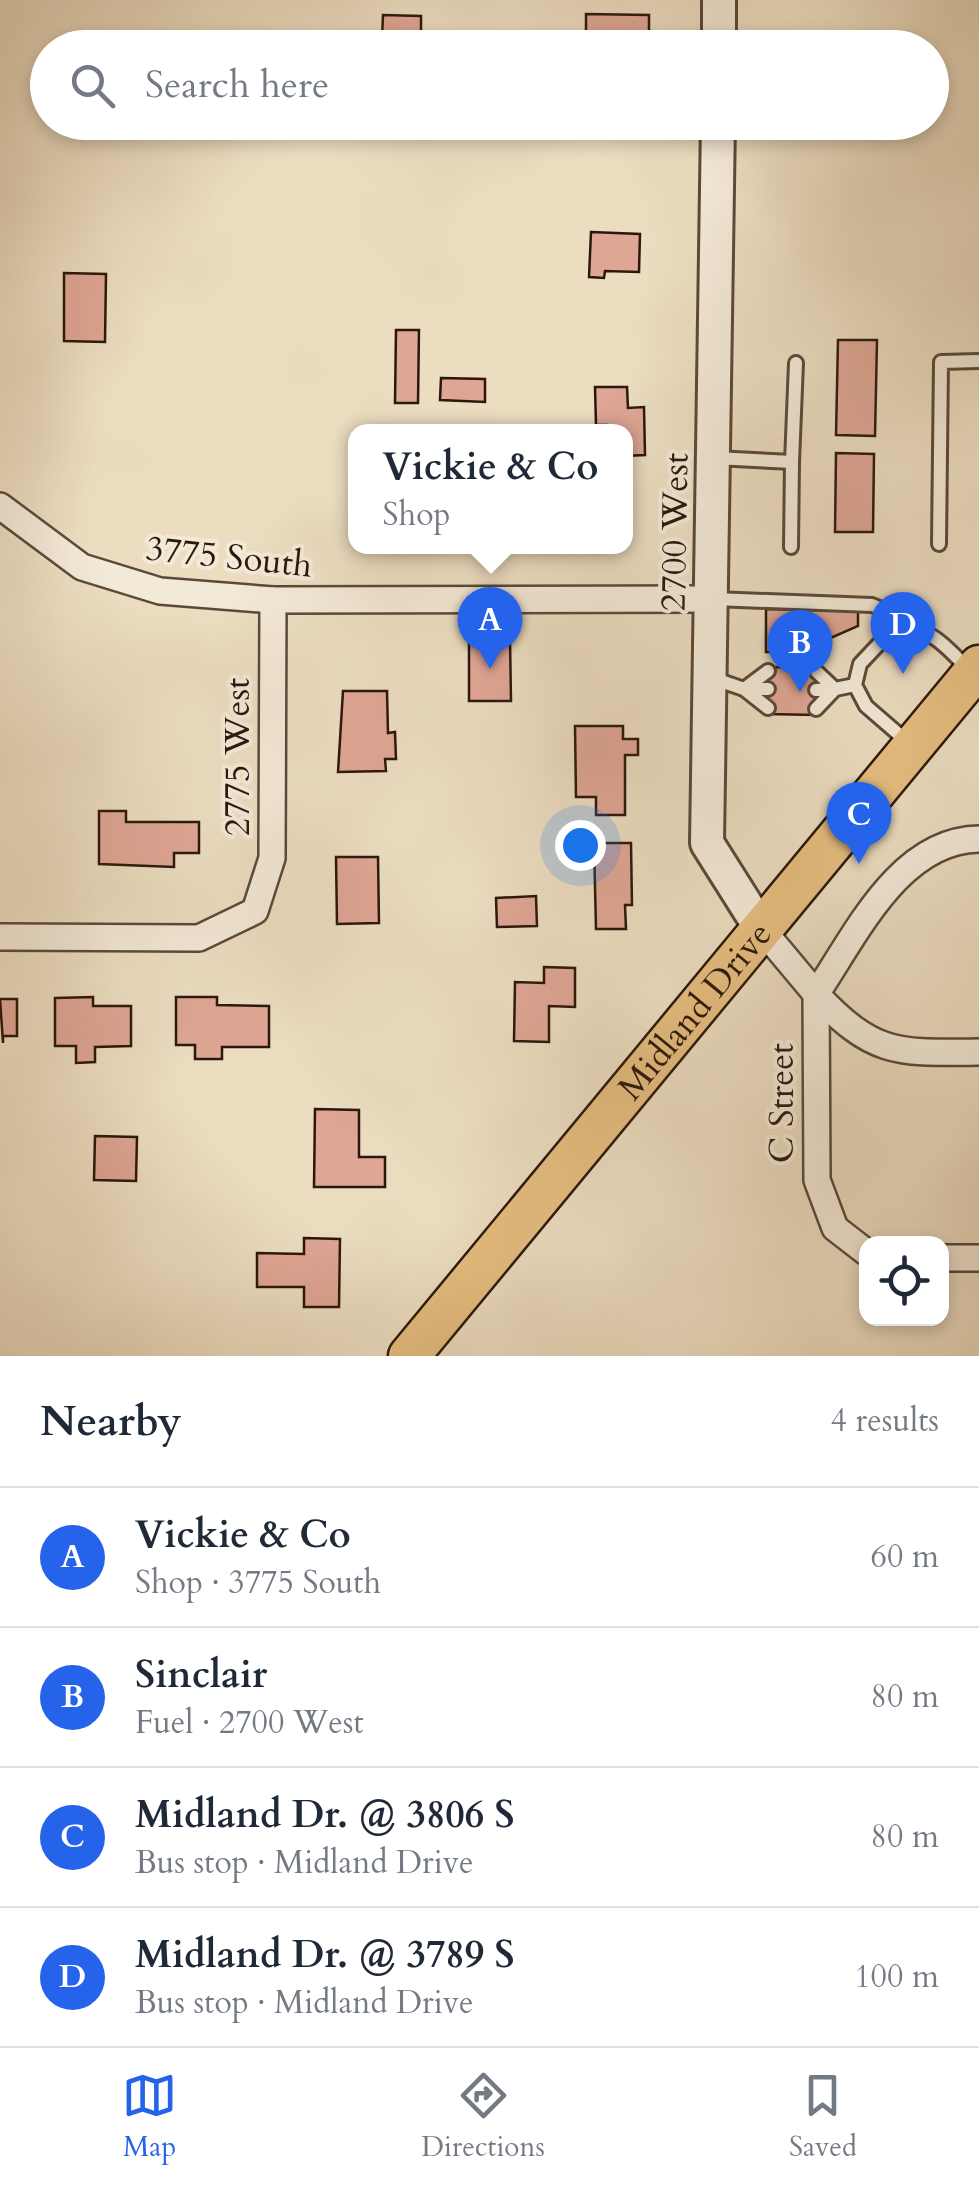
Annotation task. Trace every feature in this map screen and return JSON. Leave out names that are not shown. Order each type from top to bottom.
[{"type":"main road","name":"Midland Drive","points":[[409,1356],[976,670]]},
{"type":"street","points":[[719,0],[719,30]]},
{"type":"street","name":"2700 West","points":[[718,140],[714,599],[707,843],[760,927]]},
{"type":"street","name":"3775 South","points":[[0,506],[82,567],[160,591],[273,600],[714,599]]},
{"type":"street","name":"2775 West","points":[[0,937],[199,938],[255,911],[272,858],[273,600]]},
{"type":"street","points":[[816,994],[887,890],[922,854],[956,839],[979,839]]},
{"type":"street","points":[[760,927],[851,1031],[901,1053],[979,1052]]},
{"type":"street","name":"C Street","points":[[816,994],[817,1180],[836,1228],[859,1246]]},
{"type":"street","points":[[949,1258],[979,1258]]},
{"type":"lane","points":[[940,544],[941,362],[979,362]]},
{"type":"lane","points":[[791,547],[796,363]]},
{"type":"lane","points":[[715,458],[792,462]]},
{"type":"lane","points":[[714,599],[872,605],[884,610],[893,629]]},
{"type":"lane","points":[[893,629],[930,632],[976,670]]},
{"type":"lane","points":[[893,629],[860,664],[855,686],[866,706],[912,745]]},
{"type":"lane","points":[[744,688],[768,671]]},
{"type":"lane","points":[[817,672],[834,690]]},
{"type":"lane","points":[[711,678],[768,690]]},
{"type":"lane","points":[[816,690],[855,686]]},
{"type":"lane","points":[[744,688],[768,708]]},
{"type":"lane","points":[[816,710],[834,690]]},
{"type":"building","points":[[586,14],[649,15],[649,30],[586,30]]},
{"type":"building","points":[[383,15],[421,16],[421,30],[382,30]]},
{"type":"building","points":[[591,232],[640,234],[639,272],[605,271],[604,278],[589,277]]},
{"type":"building","points":[[64,273],[106,274],[105,342],[64,341]]},
{"type":"building","points":[[396,330],[419,330],[418,403],[395,403]]},
{"type":"building","points":[[838,340],[877,340],[875,436],[836,435]]},
{"type":"building","points":[[441,378],[485,379],[485,402],[440,400]]},
{"type":"building","points":[[595,387],[627,387],[628,408],[644,407],[645,455],[633,456],[633,424],[596,424]]},
{"type":"building","points":[[836,453],[874,454],[873,532],[835,532]]},
{"type":"building","points":[[766,609],[858,611],[858,626],[799,652],[766,652]]},
{"type":"building","points":[[469,638],[510,638],[511,701],[469,701]]},
{"type":"building","points":[[768,667],[816,668],[816,715],[767,714]]},
{"type":"building","points":[[343,691],[387,691],[388,733],[395,732],[396,759],[385,759],[386,771],[338,772]]},
{"type":"building","points":[[575,726],[623,726],[623,739],[638,739],[638,755],[625,755],[625,815],[596,815],[596,797],[576,797]]},
{"type":"building","points":[[99,811],[126,811],[126,822],[199,822],[199,853],[174,853],[174,867],[99,864]]},
{"type":"building","points":[[594,843],[631,843],[632,905],[625,905],[626,929],[596,929]]},
{"type":"building","points":[[336,857],[378,857],[379,923],[337,924]]},
{"type":"building","points":[[536,896],[537,926],[497,927],[496,898]]},
{"type":"building","points":[[544,967],[575,968],[575,1007],[549,1006],[549,1042],[514,1041],[515,982],[544,983]]},
{"type":"building","points":[[93,997],[93,1006],[131,1006],[131,1046],[95,1047],[95,1062],[76,1063],[76,1046],[55,1046],[55,998]]},
{"type":"building","points":[[176,997],[217,997],[217,1005],[269,1006],[269,1047],[222,1047],[222,1059],[195,1059],[195,1045],[176,1045]]},
{"type":"building","points":[[0,999],[17,999],[17,1036],[3,1036],[3,1043]]},
{"type":"building","points":[[315,1109],[359,1110],[359,1157],[385,1157],[385,1187],[314,1187]]},
{"type":"building","points":[[95,1136],[137,1137],[136,1181],[94,1180]]},
{"type":"building","points":[[304,1238],[340,1239],[339,1307],[304,1307],[304,1287],[257,1287],[257,1253],[304,1254]]},
{"type":"place","name":"Vickie & Co","points":[[490,669]]},
{"type":"place","name":"Midland Dr. @ 3789 S","points":[[903,674]]},
{"type":"place","name":"Sinclair","points":[[800,692]]},
{"type":"place","name":"Midland Dr. @ 3806 S","points":[[859,864]]}]
